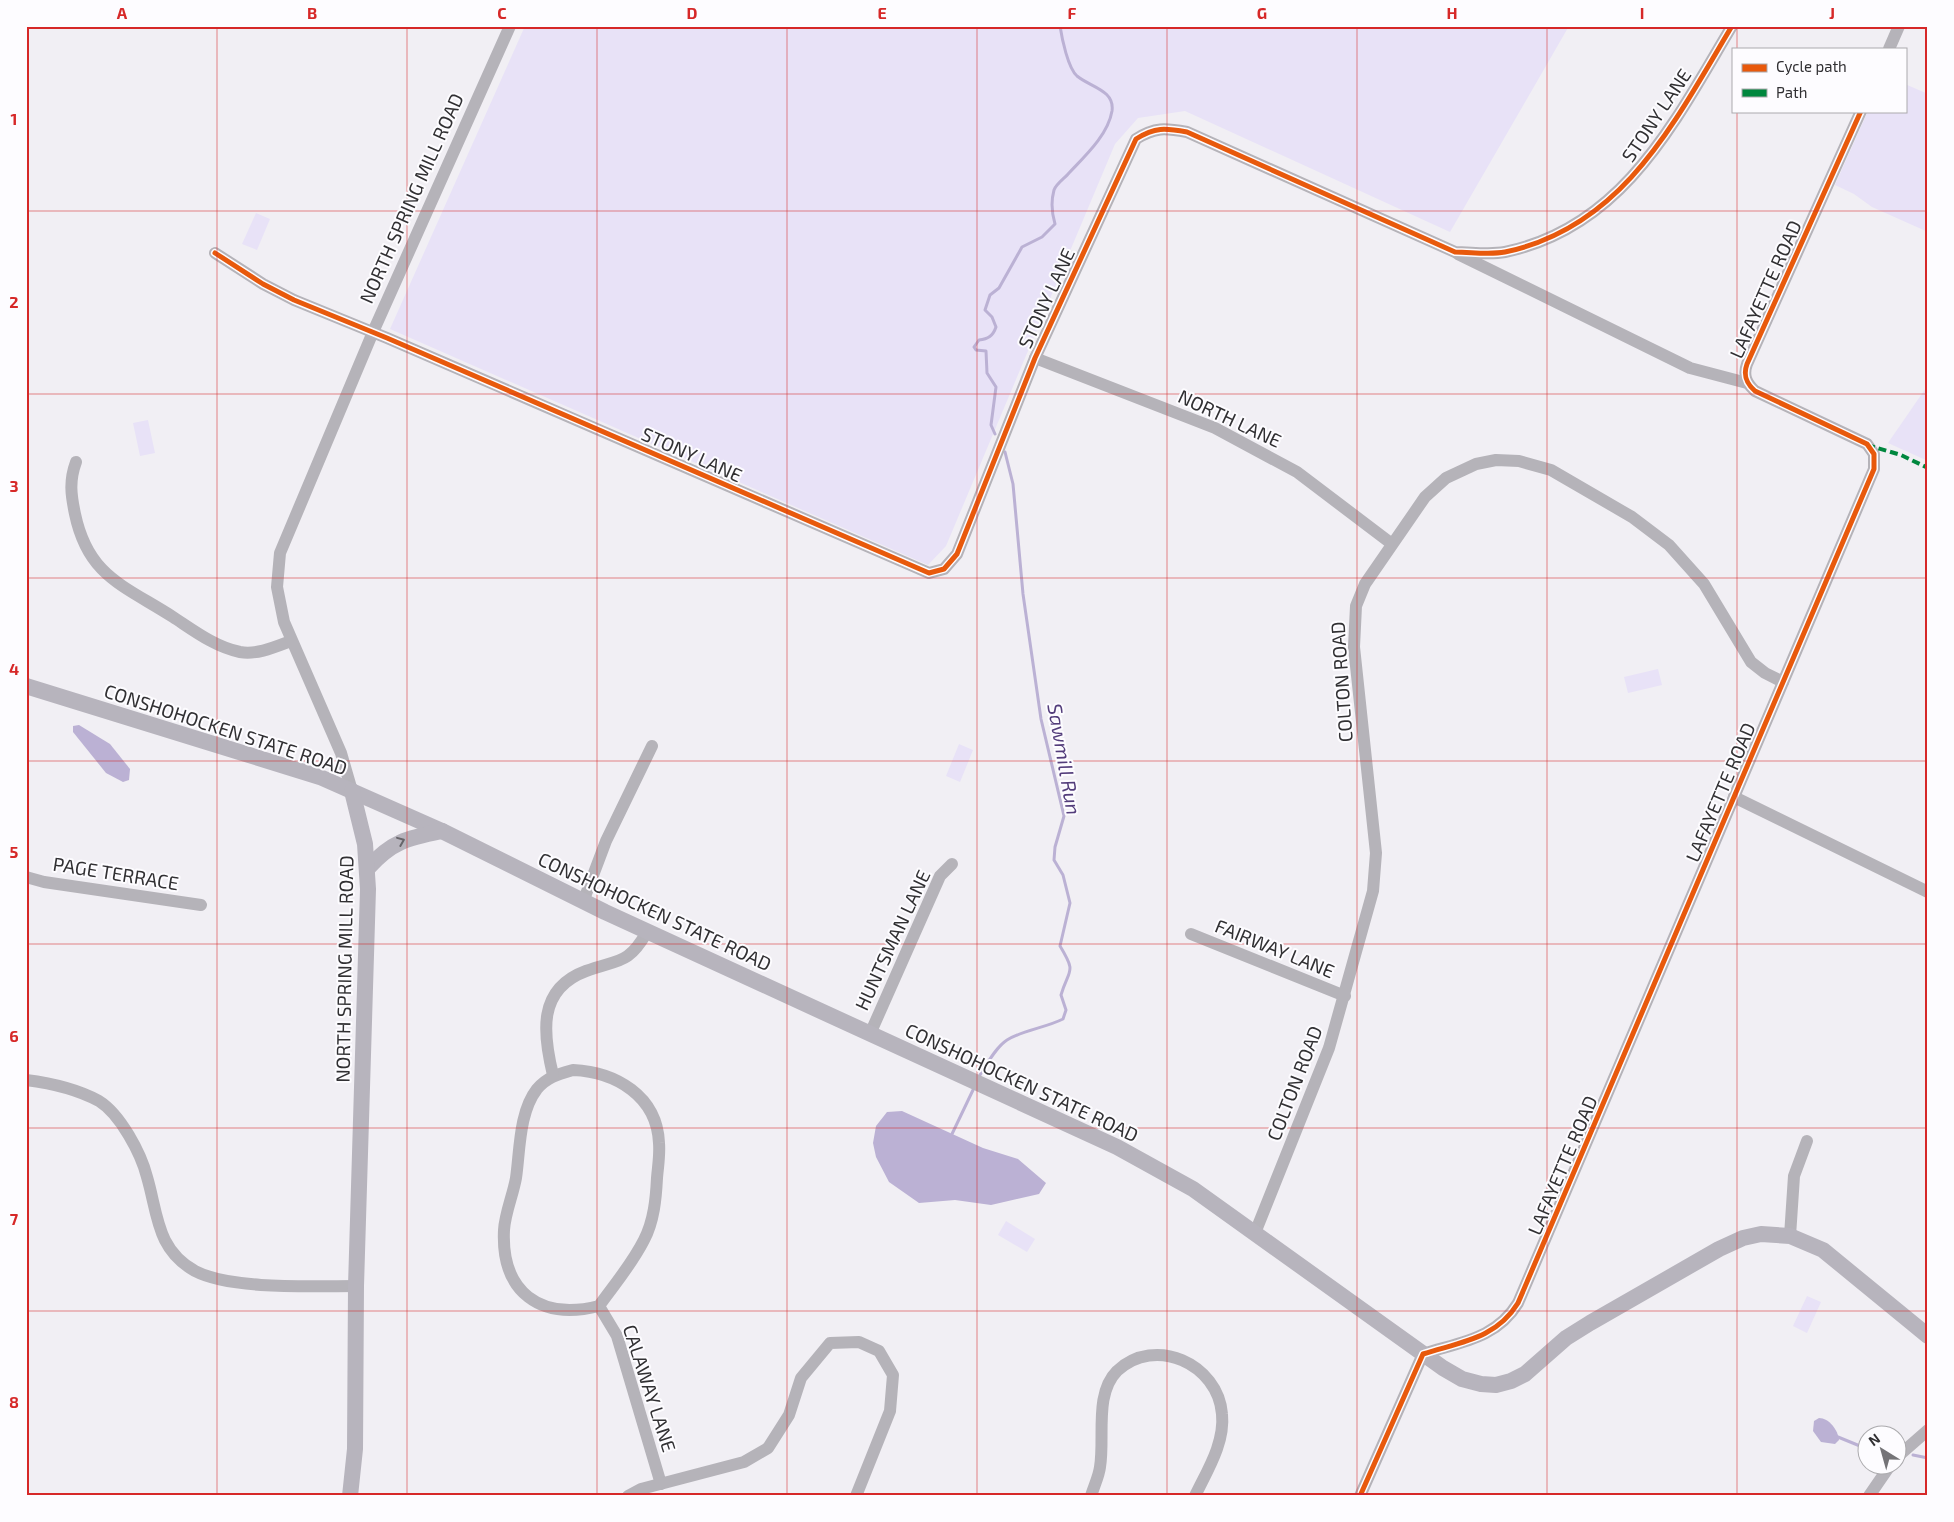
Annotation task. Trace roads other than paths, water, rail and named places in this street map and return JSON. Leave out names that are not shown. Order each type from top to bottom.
[{"type":"main road","name":"CONSHOHOCKEN STATE ROAD","points":[[26,686],[320,777],[442,831],[583,902],[1152,1165],[1193,1189],[1452,1374],[1471,1382],[1489,1385],[1511,1381],[1530,1370],[1574,1333],[1718,1248],[1751,1235],[1771,1234],[1790,1236],[1812,1244],[1833,1258],[1928,1336]]},
{"type":"main road","name":"NORTH SPRING MILL ROAD","points":[[350,1496],[355,1449],[356,1286],[368,868],[363,833],[352,791]]},
{"type":"main road","points":[[368,868],[381,853],[397,842],[442,831]]},
{"type":"street","name":"NORTH SPRING MILL ROAD","points":[[352,791],[341,753],[291,641],[278,600],[277,575],[280,553],[373,332],[510,26]]},
{"type":"street","name":"STONY LANE","points":[[1455,252],[1503,252],[1527,245],[1577,224],[1600,207],[1620,190],[1664,137],[1732,26]]},
{"type":"street","points":[[1889,48],[1899,26]]},
{"type":"street","name":"LAFAYETTE ROAD","points":[[1423,1354],[1493,1331],[1506,1321],[1518,1303],[1874,469],[1874,454],[1862,441],[1755,391],[1747,383],[1745,374],[1747,364],[1861,112]]},
{"type":"street","name":"STONY LANE","points":[[215,254],[263,284],[294,300],[373,332],[929,573],[944,569],[957,554],[1035,358],[1136,139],[1150,130],[1168,128],[1187,132],[1455,252],[1690,368],[1747,383]]},
{"type":"street","name":"NORTH LANE","points":[[1035,358],[1215,428],[1297,472],[1392,544]]},
{"type":"street","name":"COLTON ROAD","points":[[1255,1233],[1319,1076],[1370,910],[1376,872],[1376,853],[1354,647],[1354,619],[1360,594],[1424,497],[1459,470],[1496,460],[1519,461],[1551,470],[1632,517],[1669,545],[1704,584],[1751,662],[1765,673],[1783,682]]},
{"type":"street","points":[[76,462],[70,483],[81,537],[91,558],[109,576],[208,639],[230,649],[240,652],[258,652],[291,641]]},
{"type":"street","points":[[583,902],[606,841],[652,746]]},
{"type":"street","points":[[1734,797],[1928,892]]},
{"type":"street","name":"HUNTSMAN LANE","points":[[870,1034],[940,876],[952,864]]},
{"type":"street","name":"PAGE TERRACE","points":[[26,877],[44,882],[201,905]]},
{"type":"street","points":[[553,1075],[545,1034],[547,1015],[553,999],[563,986],[576,976],[630,956],[638,948],[648,932]]},
{"type":"street","name":"FAIRWAY LANE","points":[[1191,934],[1344,996]]},
{"type":"street","points":[[573,1070],[594,1071],[613,1077],[642,1099],[657,1127],[659,1143],[656,1202],[645,1239],[599,1306],[578,1312],[553,1308],[529,1299],[511,1277],[504,1260],[504,1228],[513,1197],[526,1111],[537,1090],[553,1075],[573,1070]]},
{"type":"street","points":[[26,1080],[49,1083],[100,1102],[120,1122],[135,1147],[147,1176],[159,1231],[174,1253],[194,1270],[216,1280],[243,1283],[356,1286]]},
{"type":"street","points":[[1790,1236],[1794,1176],[1807,1141]]},
{"type":"street","name":"CALAWAY LANE","points":[[599,1306],[618,1336],[661,1484]]},
{"type":"street","points":[[628,1496],[641,1489],[744,1462],[768,1448],[789,1415],[801,1378],[830,1343],[859,1342],[879,1351],[893,1375],[890,1411],[857,1495]]},
{"type":"street","points":[[1360,1496],[1423,1354]]},
{"type":"street","points":[[1091,1496],[1100,1468],[1103,1408],[1107,1388],[1117,1371],[1138,1359],[1156,1355],[1174,1356],[1190,1363],[1207,1377],[1220,1401],[1221,1432],[1214,1457],[1195,1496]]},
{"type":"street","points":[[1906,1449],[1928,1430]]},
{"type":"street","points":[[1869,1496],[1884,1474]]},
{"type":"waterway","name":"Sawmill Run","points":[[995,434],[991,425],[996,387],[987,373],[986,351],[976,350],[974,347],[979,340],[992,335],[996,327],[992,317],[985,310],[990,295],[999,288],[1022,247],[1042,237],[1055,224],[1052,203],[1055,188],[1101,137],[1110,120],[1112,111],[1110,98],[1082,80],[1074,72],[1066,53],[1060,26]]},
{"type":"waterway","name":"Sawmill Run","points":[[980,1075],[995,1051],[1007,1040],[1063,1019],[1066,1010],[1061,995],[1070,971],[1060,946],[1070,903],[1063,875],[1054,860],[1055,847],[1064,816],[1041,719],[1023,594],[1013,484],[1005,452]]},
{"type":"waterway","name":"Sawmill Run","points":[[952,1134],[973,1090]]},
{"type":"waterway","points":[[1838,1437],[1856,1444]]},
{"type":"waterway","points":[[1913,1455],[1928,1458]]}]
